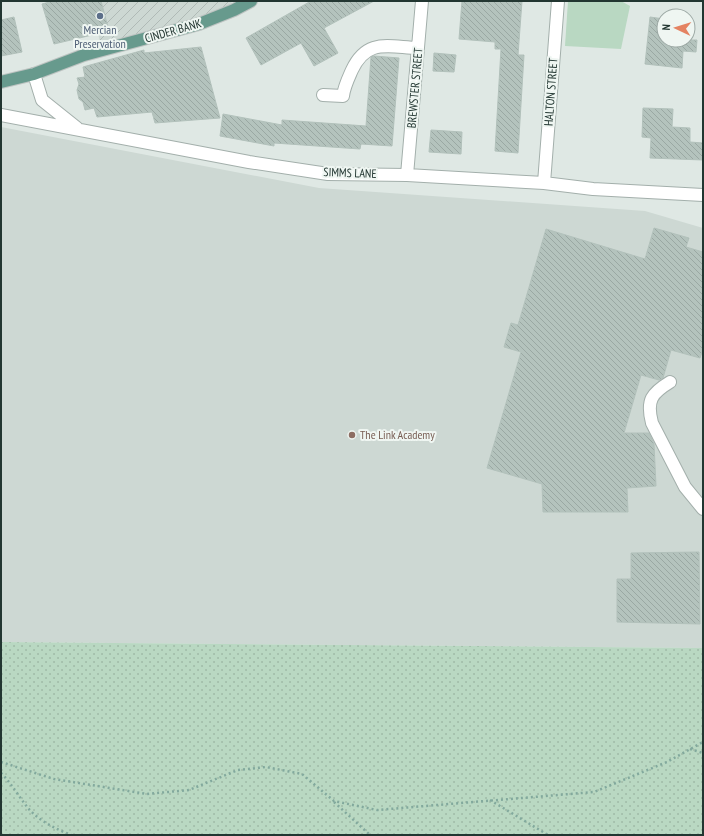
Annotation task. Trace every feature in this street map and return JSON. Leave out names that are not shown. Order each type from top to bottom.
[{"type":"main road","name":"CINDER BANK","points":[[1,82],[34,74],[84,55],[199,24],[233,6],[251,1]]},
{"type":"street","name":"BREWSTER STREET","points":[[407,175],[422,1]]},
{"type":"street","name":"HALTON STREET","points":[[544,183],[558,1]]},
{"type":"street","points":[[323,94],[343,96],[344,88],[356,61],[366,49],[379,46],[418,48]]},
{"type":"street","points":[[34,74],[42,100],[78,129]]},
{"type":"street","name":"SIMMS LANE","points":[[1,115],[249,162],[328,174],[407,175],[544,183],[593,189],[703,195]]},
{"type":"street","points":[[670,382],[656,390],[650,401],[649,412],[652,423],[685,487],[703,509]]},
{"type":"path","points":[[334,801],[378,810],[594,792],[667,762],[703,742]]},
{"type":"path","points":[[690,749],[703,752]]},
{"type":"path","points":[[1,762],[54,779],[147,794],[188,790],[238,770],[266,767],[302,774],[334,801],[370,835]]},
{"type":"path","points":[[1,773],[10,782],[29,810],[52,827],[71,835]]},
{"type":"path","points":[[490,800],[548,835]]},
{"type":"shaded area","points":[[90,1],[231,1],[234,10],[102,50]]},
{"type":"shaded area","name":"The Link Academy","points":[[1,127],[319,188],[645,211],[703,228],[703,648],[1,642]]},
{"type":"green space","points":[[568,1],[621,1],[630,6],[621,49],[565,46]]},
{"type":"green space","points":[[1,642],[703,648],[703,835],[1,835]]},
{"type":"building","points":[[53,1],[101,1],[109,31],[54,44],[42,4]]},
{"type":"building","points":[[311,1],[374,1],[324,28],[338,53],[314,66],[301,43],[261,65],[246,38]]},
{"type":"building","points":[[462,1],[522,1],[518,55],[524,55],[518,153],[495,151],[501,49],[495,49],[495,42],[459,39]]},
{"type":"building","points":[[14,17],[22,52],[1,56],[1,20]]},
{"type":"building","points":[[650,17],[656,18],[656,48],[696,48],[697,40],[696,52],[683,51],[682,68],[645,64]]},
{"type":"building","points":[[201,47],[220,118],[155,123],[152,112],[97,117],[94,108],[85,110],[83,102],[79,99],[77,90],[79,84],[77,78],[85,77],[83,67],[144,50],[144,53]]},
{"type":"building","points":[[434,53],[456,55],[454,72],[433,71]]},
{"type":"building","points":[[371,57],[399,58],[392,146],[361,144],[360,149],[274,143],[274,146],[220,136],[223,114],[282,125],[282,120],[366,126]]},
{"type":"building","points":[[643,108],[673,109],[672,127],[690,128],[690,142],[703,143],[703,160],[650,158],[651,138],[642,137]]},
{"type":"building","points":[[431,130],[462,132],[461,154],[429,152]]},
{"type":"building","points":[[654,228],[689,238],[686,247],[703,252],[703,349],[700,358],[671,350],[663,378],[659,380],[641,375],[624,433],[649,433],[654,444],[656,486],[627,488],[628,512],[543,512],[542,484],[487,468],[521,352],[504,347],[511,323],[518,325],[546,229],[645,259]]},
{"type":"building","points":[[699,552],[700,624],[617,622],[617,579],[631,579],[631,553]]},
{"type":"place","name":"Mercian Preservation","points":[[100,16]]},
{"type":"place","name":"The Link Academy","points":[[352,435]]}]
